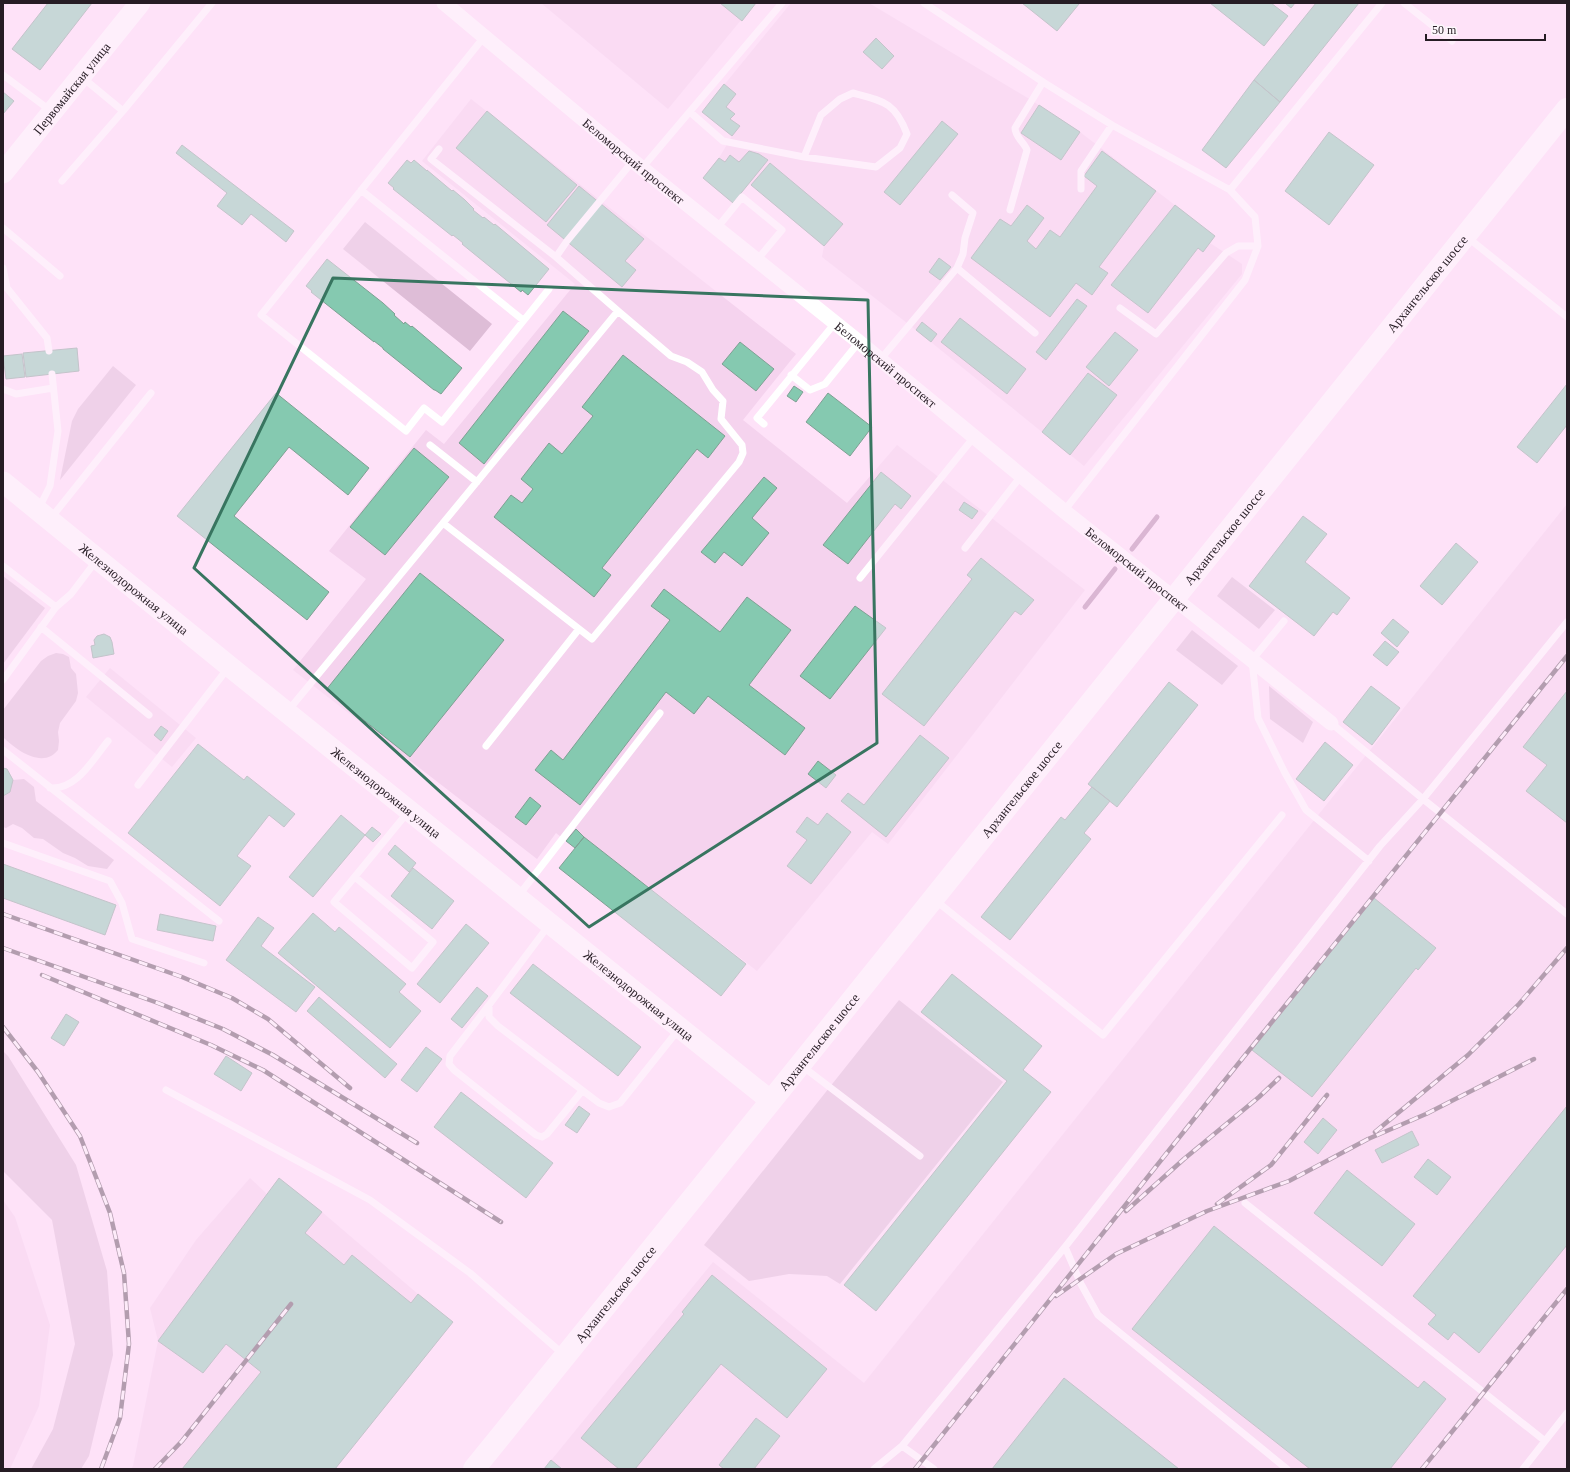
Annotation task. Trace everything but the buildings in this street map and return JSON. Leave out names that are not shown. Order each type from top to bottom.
[{"type":"main road","name":"Первомайская улица","points":[[3,173],[140,3]]},
{"type":"main road","name":"Архангельское шоссе","points":[[474,1469],[772,1101],[1465,236],[1565,116]]},
{"type":"main road","name":"Железнодорожная улица","points":[[3,482],[229,666],[772,1101]]},
{"type":"street","name":"Беломорский проспект","points":[[444,3],[638,164],[835,322],[1064,511],[1331,723]]},
{"type":"lane","points":[[62,181],[123,111],[212,3]]},
{"type":"lane","points":[[556,257],[567,241],[638,164],[690,112],[782,3]]},
{"type":"lane","points":[[924,3],[1043,82],[1112,125],[1230,190],[1255,217],[1258,246],[1245,280],[1064,511]]},
{"type":"lane","points":[[1230,190],[1382,3]]},
{"type":"lane","points":[[1404,3],[1452,41]]},
{"type":"lane","points":[[484,37],[261,315],[406,431],[424,408],[442,422],[548,289]]},
{"type":"lane","points":[[3,75],[52,112]]},
{"type":"lane","points":[[81,76],[123,111]]},
{"type":"lane","points":[[1010,210],[1024,166],[1027,150],[1025,145],[1017,137],[1015,128],[1043,82]]},
{"type":"lane","points":[[690,112],[723,141],[804,157],[876,167],[900,148],[907,134],[903,121],[894,109],[881,100],[853,92],[840,99],[821,115],[804,157]]},
{"type":"lane","points":[[1081,189],[1081,171],[1112,125]]},
{"type":"lane","points":[[439,149],[431,160],[556,257],[671,356],[687,362],[702,372],[713,390],[723,401],[721,419],[742,445],[743,453],[739,462],[592,639],[443,523]]},
{"type":"lane","points":[[361,190],[524,320]]},
{"type":"lane","points":[[880,360],[957,268],[963,254],[965,238],[973,213],[952,195]]},
{"type":"lane","points":[[717,228],[742,197],[782,230],[757,260]]},
{"type":"lane","points":[[3,228],[60,276]]},
{"type":"lane","points":[[1465,236],[1567,317]]},
{"type":"lane","points":[[1120,308],[1156,334],[1226,253],[1238,246],[1258,246]]},
{"type":"lane","points":[[3,268],[7,288],[47,338],[49,351]]},
{"type":"lane","points":[[957,268],[1035,333]]},
{"type":"lane","points":[[287,712],[618,311]]},
{"type":"lane","points":[[764,424],[757,418],[835,322]]},
{"type":"lane","points":[[791,375],[810,390],[825,384],[859,342]]},
{"type":"lane","points":[[44,515],[58,431],[52,374]]},
{"type":"lane","points":[[3,389],[16,394],[53,388]]},
{"type":"lane","points":[[44,515],[151,393]]},
{"type":"lane","points":[[860,578],[974,437]]},
{"type":"lane","points":[[430,445],[477,482]]},
{"type":"lane","points":[[965,548],[1021,476]]},
{"type":"lane","points":[[3,680],[56,607],[71,594],[97,559]]},
{"type":"lane","points":[[3,566],[56,607]]},
{"type":"lane","points":[[1284,621],[1252,660],[1258,718],[1285,773],[1306,810],[1369,861]]},
{"type":"lane","points":[[874,1469],[902,1446],[1065,1247],[1369,861],[1423,799],[1567,622]]},
{"type":"lane","points":[[41,627],[149,715]]},
{"type":"lane","points":[[486,746],[579,629]]},
{"type":"lane","points":[[138,785],[229,666]]},
{"type":"lane","points":[[517,897],[660,713]]},
{"type":"lane","points":[[1331,723],[1567,914]]},
{"type":"lane","points":[[50,788],[57,788],[70,784],[82,774],[108,741]]},
{"type":"lane","points":[[3,750],[219,921]]},
{"type":"lane","points":[[356,877],[433,942],[412,968],[334,902],[410,810]]},
{"type":"lane","points":[[934,899],[1103,1035],[1282,815]]},
{"type":"lane","points":[[3,843],[110,880],[122,903],[132,939],[204,963]]},
{"type":"lane","points":[[550,924],[450,1056],[449,1064],[454,1070],[536,1135],[542,1137],[548,1134],[582,1091]]},
{"type":"lane","points":[[489,1005],[489,1017],[498,1026],[582,1091],[599,1103],[610,1107],[620,1103],[680,1028]]},
{"type":"lane","points":[[800,1065],[920,1156]]},
{"type":"lane","points":[[166,1090],[370,1200],[470,1274],[565,1357]]},
{"type":"lane","points":[[1246,1203],[1545,1441]]},
{"type":"lane","points":[[1065,1247],[1081,1284],[1098,1315],[1287,1469]]},
{"type":"lane","points":[[1522,1469],[1567,1414]]},
{"type":"lane","points":[[902,1446],[934,1469]]},
{"type":"highlighted area","points":[[333,278],[868,300],[877,743],[589,927],[194,568]]},
{"type":"shaded area","points":[[541,3],[755,3],[668,109]]},
{"type":"shaded area","points":[[791,3],[869,3],[1031,100],[1080,132],[1215,236],[1210,243],[1242,264],[1242,274],[1084,466],[916,330],[822,257],[824,246],[749,183],[733,203],[703,178],[719,158],[732,136],[702,112]]},
{"type":"shaded area","points":[[471,99],[796,354],[743,420],[847,503],[897,445],[1085,590],[888,844],[872,832],[757,971],[584,837],[575,848],[556,833],[537,859],[293,670],[366,579],[329,551],[426,430],[444,444],[575,284],[422,161]]},
{"type":"shaded area","points":[[365,222],[492,324],[470,351],[343,249]]},
{"type":"shaded area","points":[[113,366],[136,385],[60,480],[72,421],[78,409]]},
{"type":"shaded area","points":[[1567,504],[1567,1469],[544,1469],[713,1262],[864,1383]]},
{"type":"shaded area","points":[[3,576],[45,608],[3,664]]},
{"type":"shaded area","points":[[1232,577],[1275,610],[1259,629],[1217,596]]},
{"type":"shaded area","points":[[1192,630],[1238,666],[1222,685],[1176,650]]},
{"type":"shaded area","points":[[56,653],[69,657],[71,668],[76,674],[78,693],[76,701],[60,723],[58,732],[58,750],[51,756],[38,758],[25,754],[3,737],[3,710],[41,661]]},
{"type":"shaded area","points":[[110,668],[196,738],[172,767],[86,697]]},
{"type":"shaded area","points":[[1269,686],[1313,722],[1303,743],[1270,719]]},
{"type":"shaded area","points":[[24,779],[34,787],[36,801],[114,860],[107,869],[88,866],[63,853],[43,839],[34,838],[22,828],[13,824],[6,828],[3,827],[3,796],[10,792],[13,780]]},
{"type":"shaded area","points":[[899,1000],[1003,1082],[840,1284],[827,1276],[789,1274],[749,1281],[704,1245]]},
{"type":"shaded area","points":[[3,1051],[8,1056],[76,1165],[107,1271],[113,1355],[89,1456],[81,1469],[31,1469],[53,1429],[75,1344],[52,1220],[3,1171]]},
{"type":"shaded area","points":[[250,1178],[267,1194],[279,1178],[322,1212],[453,1322],[335,1469],[131,1469],[133,1466],[158,1341],[150,1308],[196,1240]]},
{"type":"shaded area","points":[[3,1200],[15,1217],[50,1325],[39,1406],[10,1469],[3,1469]]},
{"type":"waterway","points":[[1132,549],[1157,517]]},
{"type":"waterway","points":[[1085,607],[1115,569]]},
{"type":"railway","points":[[915,1469],[1217,1090],[1567,656]]},
{"type":"railway","points":[[3,914],[182,977],[232,998],[268,1019],[350,1088]]},
{"type":"railway","points":[[3,948],[158,1003],[223,1029],[273,1055],[417,1143]]},
{"type":"railway","points":[[1375,1132],[1468,1055],[1519,1004],[1567,948]]},
{"type":"railway","points":[[42,975],[211,1045],[263,1070],[501,1222]]},
{"type":"railway","points":[[3,1027],[38,1072],[80,1136],[110,1213],[124,1273],[129,1344],[120,1418],[101,1469]]},
{"type":"railway","points":[[1056,1296],[1116,1254],[1207,1211],[1289,1181],[1368,1139],[1426,1114],[1534,1059]]},
{"type":"railway","points":[[1126,1211],[1184,1159],[1259,1097],[1279,1078]]},
{"type":"railway","points":[[1217,1204],[1271,1165],[1327,1095]]},
{"type":"railway","points":[[1422,1469],[1567,1289]]},
{"type":"railway","points":[[155,1469],[182,1441],[291,1304]]}]
